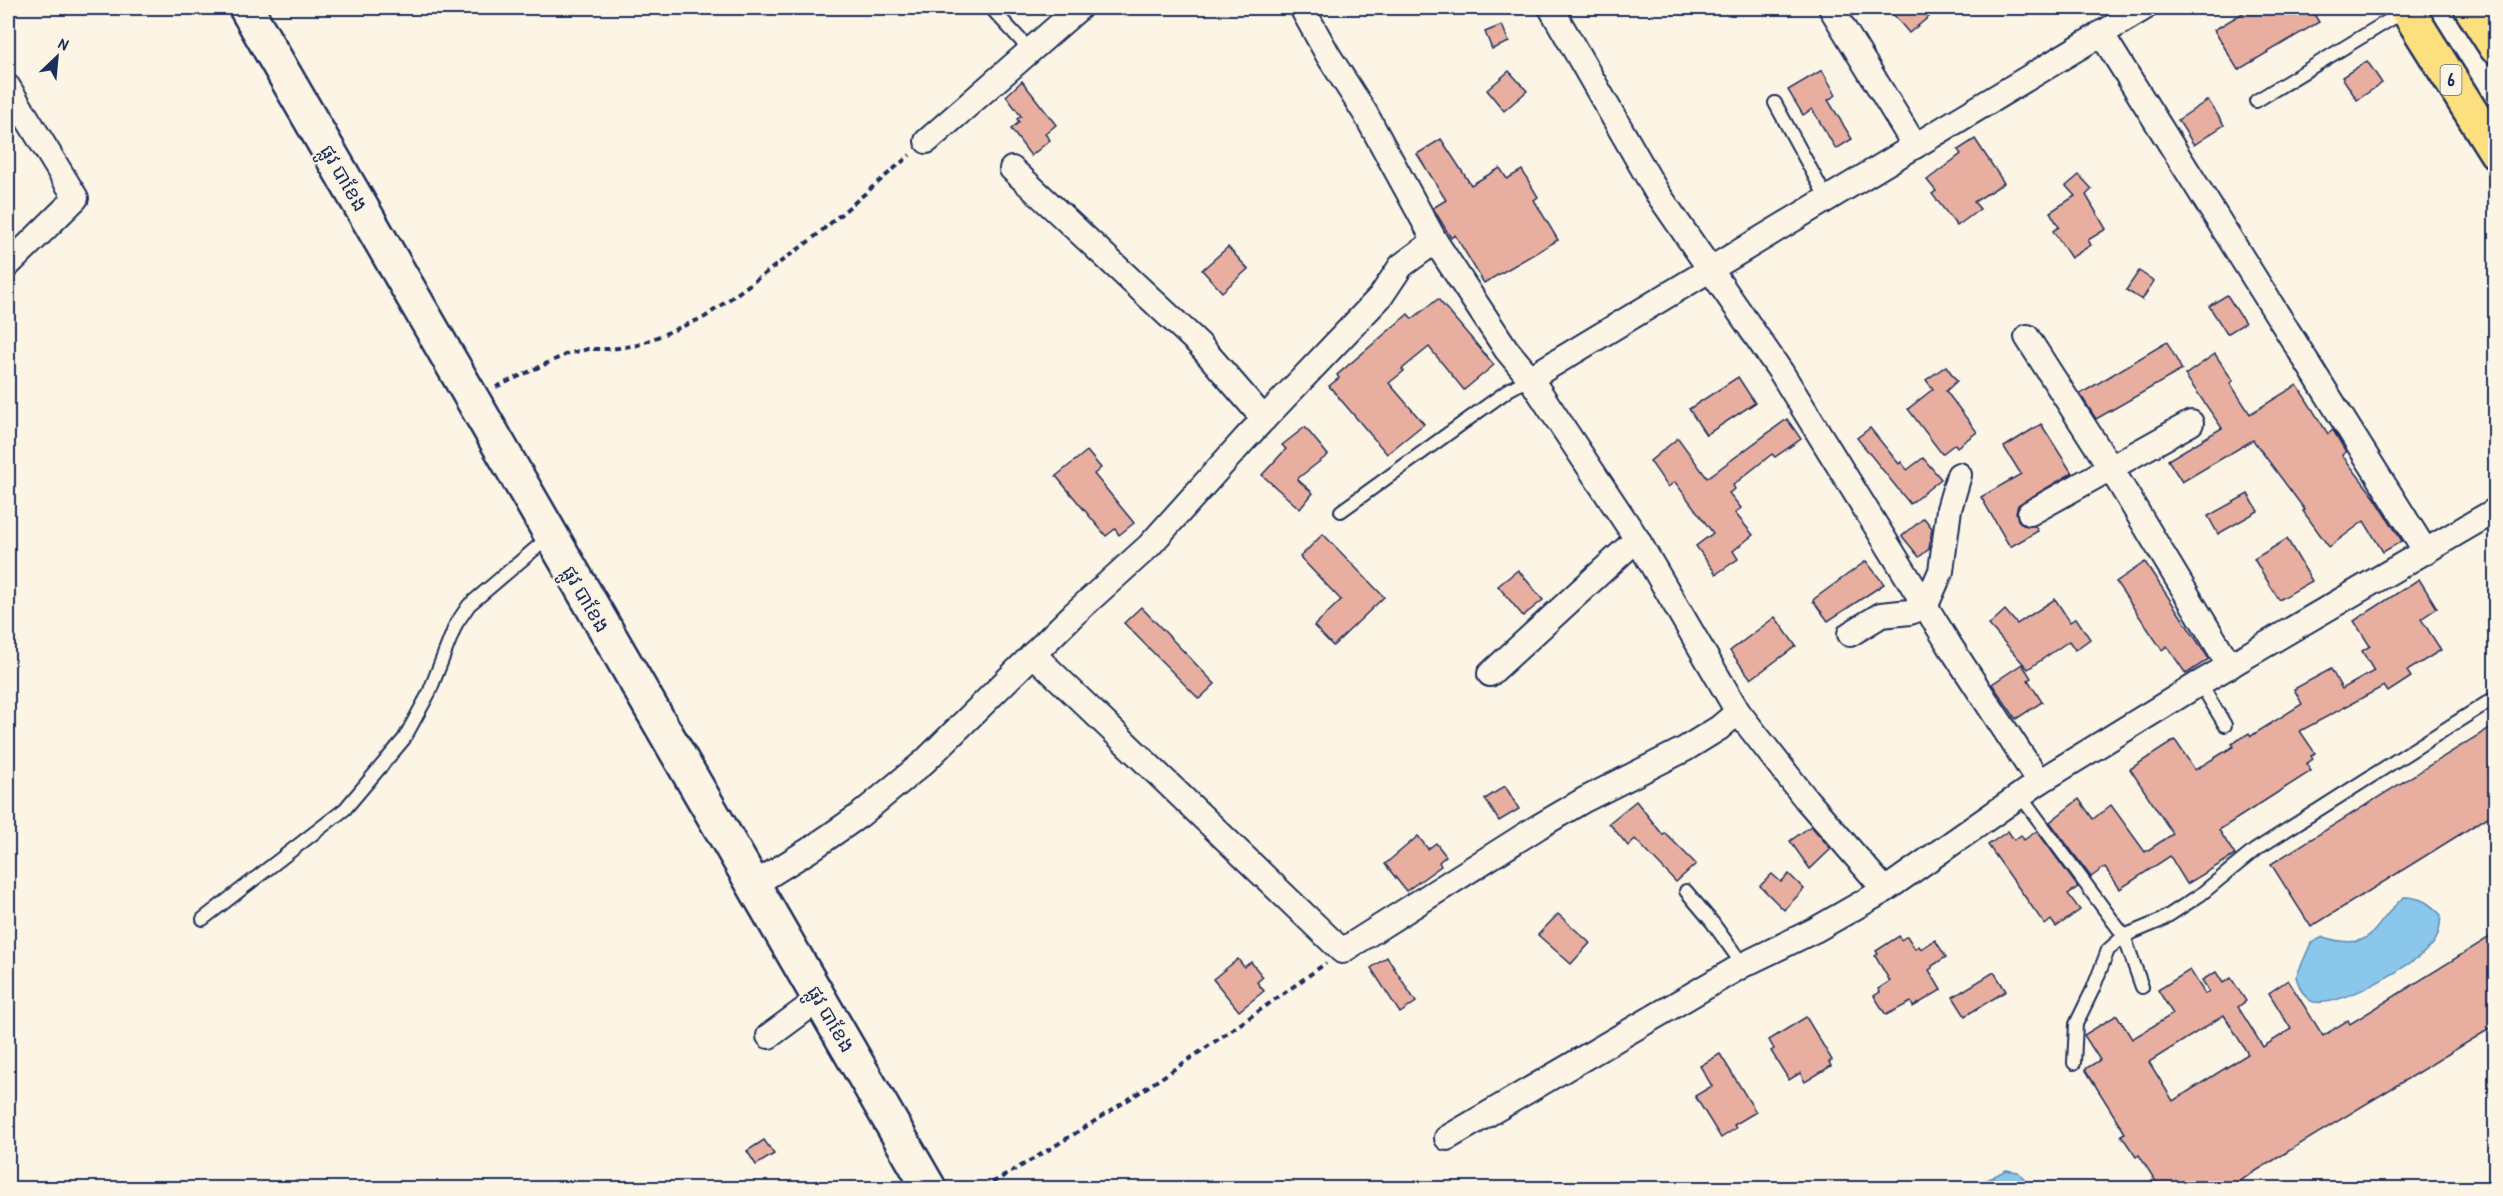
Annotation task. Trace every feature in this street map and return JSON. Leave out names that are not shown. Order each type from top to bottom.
[{"type":"highway","name":"6","points":[[2407,8],[2496,152]]},
{"type":"highway","points":[[2471,8],[2496,46]]},
{"type":"street","name":"ផ្លូវ បាខែង","points":[[246,8],[549,536],[929,1188]]},
{"type":"street","points":[[927,141],[1079,8]]},
{"type":"street","points":[[1302,8],[1328,55],[1365,113],[1435,241],[1506,349],[1530,378],[1637,539],[1738,712],[1800,791],[1885,890]]},
{"type":"street","points":[[1551,8],[1656,191],[1781,372],[1926,605],[2030,788]]},
{"type":"street","points":[[1831,8],[1915,146]]},
{"type":"street","points":[[1530,378],[2144,8]]},
{"type":"street","points":[[2101,33],[2426,552]]},
{"type":"street","points":[[8,87],[76,198],[8,265]]},
{"type":"street","points":[[1012,169],[1199,344],[1264,419]]},
{"type":"street","points":[[753,885],[811,849],[892,790],[1149,546],[1264,419],[1382,296],[1401,266],[1435,241]]},
{"type":"street","points":[[2027,337],[2110,467],[2230,666]]},
{"type":"street","points":[[2030,513],[2191,423]]},
{"type":"street","points":[[1850,634],[1881,615],[1910,612],[1926,605],[1941,571],[1949,509],[1959,474]]},
{"type":"street","points":[[1447,1138],[1743,965],[1815,930],[1885,890],[2030,788],[2200,683],[2496,510]]},
{"type":"street","points":[[1490,675],[1637,539]]},
{"type":"street","points":[[1033,654],[1342,951],[1538,827],[1584,800],[1685,749],[1719,728],[1738,712]]},
{"type":"street","points":[[769,1036],[819,999]]},
{"type":"lane","points":[[991,8],[1030,50]]},
{"type":"lane","points":[[2256,101],[2407,8]]},
{"type":"lane","points":[[1775,103],[1827,199]]},
{"type":"lane","points":[[1341,511],[1510,389],[1530,378]]},
{"type":"lane","points":[[203,919],[345,808],[404,739],[429,693],[456,624],[470,605],[549,536]]},
{"type":"lane","points":[[2200,683],[2225,725]]},
{"type":"lane","points":[[2074,1063],[2076,1024],[2108,950],[2124,936],[2160,921],[2200,895],[2256,850],[2496,697]]},
{"type":"lane","points":[[2030,788],[2124,936],[2142,987]]},
{"type":"lane","points":[[1686,891],[1743,965]]},
{"type":"path","points":[[470,399],[567,354],[588,349],[611,349],[638,345],[705,317],[812,239],[927,141]]},
{"type":"path","points":[[983,1188],[1095,1120],[1222,1037],[1342,951]]},
{"type":"water","points":[[2404,897],[2424,902],[2441,915],[2435,942],[2410,963],[2376,983],[2326,1002],[2314,1002],[2307,999],[2296,977],[2311,943],[2323,937],[2354,942],[2364,939]]},
{"type":"water","points":[[2006,1170],[2018,1172],[2026,1181],[2024,1188],[1972,1188]]},
{"type":"building","points":[[1888,8],[1940,8],[1909,33]]},
{"type":"building","points":[[2251,8],[2310,8],[2319,22],[2238,70],[2214,30]]},
{"type":"building","points":[[1502,25],[1509,42],[1492,49],[1485,32]]},
{"type":"building","points":[[2367,61],[2382,83],[2357,100],[2342,77]]},
{"type":"building","points":[[1822,70],[1836,95],[1828,100],[1852,139],[1836,149],[1812,109],[1803,115],[1788,90]]},
{"type":"building","points":[[1509,71],[1527,91],[1504,111],[1487,90]]},
{"type":"building","points":[[1022,81],[1056,125],[1045,134],[1050,140],[1031,156],[1011,129],[1019,122],[1017,119],[1021,116],[1006,96]]},
{"type":"building","points":[[2208,100],[2224,125],[2194,145],[2178,120]]},
{"type":"building","points":[[1441,139],[1471,185],[1500,168],[1507,179],[1522,170],[1538,197],[1534,200],[1558,240],[1484,283],[1455,235],[1451,238],[1433,208],[1446,200],[1417,154]]},
{"type":"building","points":[[1975,139],[2004,183],[1974,202],[1980,209],[1957,226],[1932,194],[1936,191],[1927,180],[1961,154],[1958,150]]},
{"type":"building","points":[[2079,175],[2092,189],[2086,195],[2106,229],[2088,240],[2091,245],[2071,258],[2053,231],[2059,227],[2050,212],[2075,196],[2066,186]]},
{"type":"building","points":[[1228,247],[1248,269],[1222,292],[1202,270]]},
{"type":"building","points":[[2139,271],[2154,281],[2142,300],[2126,290]]},
{"type":"building","points":[[2227,295],[2245,323],[2227,334],[2209,306]]},
{"type":"building","points":[[1438,299],[1494,365],[1464,390],[1429,347],[1402,369],[1404,371],[1389,383],[1424,424],[1387,454],[1329,386],[1339,378],[1337,375],[1408,314],[1412,319]]},
{"type":"building","points":[[2167,342],[2182,370],[2096,419],[2080,394]]},
{"type":"building","points":[[2215,354],[2233,381],[2230,383],[2250,414],[2297,385],[2328,434],[2333,430],[2346,452],[2342,455],[2375,498],[2402,541],[2383,552],[2364,521],[2329,547],[2303,511],[2305,510],[2253,440],[2182,482],[2168,460],[2222,428],[2185,375]]},
{"type":"building","points":[[1946,366],[1957,381],[1946,391],[1977,432],[1957,447],[1955,444],[1942,454],[1908,409],[1933,389],[1926,380]]},
{"type":"building","points":[[1738,377],[1755,403],[1706,435],[1689,409]]},
{"type":"building","points":[[1787,419],[1801,439],[1775,457],[1772,454],[1733,485],[1735,489],[1729,493],[1741,508],[1735,513],[1753,535],[1733,551],[1738,559],[1716,574],[1696,546],[1713,533],[1675,482],[1668,487],[1650,461],[1678,438],[1707,478]]},
{"type":"building","points":[[2041,424],[2072,473],[2018,505],[2016,512],[2018,520],[2023,525],[2035,526],[2038,531],[2010,547],[1981,497],[2021,474],[2004,447]]},
{"type":"building","points":[[1305,427],[1328,455],[1297,479],[1313,493],[1300,509],[1262,475],[1286,449],[1282,445]]},
{"type":"building","points":[[1870,428],[1899,464],[1901,462],[1907,470],[1923,458],[1941,479],[1910,504],[1857,438]]},
{"type":"building","points":[[1087,451],[1101,468],[1094,474],[1134,523],[1119,535],[1115,529],[1106,536],[1056,476]]},
{"type":"building","points":[[2248,494],[2258,511],[2218,534],[2208,516]]},
{"type":"building","points":[[1924,518],[1932,528],[1929,549],[1919,557],[1902,536]]},
{"type":"building","points":[[1323,534],[1384,597],[1333,646],[1314,626],[1341,600],[1300,557]]},
{"type":"building","points":[[2287,539],[2312,581],[2279,600],[2254,559]]},
{"type":"building","points":[[1866,561],[1884,584],[1828,621],[1813,601],[1814,599]]},
{"type":"building","points":[[2145,562],[2209,659],[2186,674],[2167,646],[2162,650],[2116,582]]},
{"type":"building","points":[[1518,570],[1543,600],[1523,616],[1498,586]]},
{"type":"building","points":[[2419,579],[2437,608],[2421,619],[2441,650],[2407,671],[2411,677],[2388,692],[2384,686],[2300,731],[2315,753],[2311,756],[2313,759],[2306,764],[2311,771],[2219,830],[2235,855],[2187,884],[2170,856],[2120,889],[2105,867],[2091,877],[2050,822],[2079,799],[2093,819],[2111,805],[2145,852],[2173,834],[2130,769],[2175,740],[2195,770],[2234,746],[2232,744],[2249,733],[2251,736],[2302,704],[2294,689],[2331,669],[2342,689],[2374,671],[2362,651],[2370,646],[2354,621]]},
{"type":"building","points":[[2055,599],[2070,622],[2076,618],[2090,639],[2075,650],[2069,641],[2028,669],[1989,625],[2005,610],[2017,624]]},
{"type":"building","points":[[1141,607],[1215,684],[1199,699],[1124,623]]},
{"type":"building","points":[[1775,617],[1796,646],[1751,679],[1730,651]]},
{"type":"building","points":[[2022,664],[2031,678],[2028,680],[2042,702],[2016,719],[1992,684]]},
{"type":"building","points":[[2496,724],[2496,812],[2311,927],[2271,864]]},
{"type":"building","points":[[1505,786],[1519,809],[1499,821],[1485,799]]},
{"type":"building","points":[[1636,801],[1663,835],[1665,833],[1696,864],[1676,882],[1635,839],[1628,846],[1609,823]]},
{"type":"building","points":[[1811,826],[1831,849],[1810,869],[1790,841]]},
{"type":"building","points":[[2008,831],[2014,840],[2021,835],[2024,840],[2037,831],[2078,887],[2068,894],[2080,910],[2056,927],[2051,920],[2045,925],[1988,845]]},
{"type":"building","points":[[1418,836],[1428,849],[1436,843],[1446,856],[1439,862],[1441,866],[1406,891],[1385,864]]},
{"type":"building","points":[[1772,874],[1781,882],[1789,874],[1804,889],[1784,910],[1760,886]]},
{"type":"building","points":[[1558,914],[1590,943],[1571,964],[1538,935]]},
{"type":"building","points":[[2496,933],[2496,1025],[2228,1188],[2160,1188],[2139,1155],[2136,1157],[2121,1135],[2125,1133],[2085,1069],[2100,1060],[2084,1035],[2117,1015],[2132,1039],[2173,1014],[2158,990],[2190,970],[2205,994],[2209,991],[2202,980],[2216,972],[2223,983],[2231,978],[2246,1001],[2238,1007],[2263,1047],[2291,1029],[2269,993],[2288,980],[2323,1036],[2348,1020],[2350,1024]],"holes":[[[2224,1015],[2248,1054],[2173,1101],[2149,1062]]]},
{"type":"building","points":[[1899,936],[1901,940],[1907,936],[1915,949],[1919,946],[1921,949],[1935,940],[1946,957],[1929,970],[1941,990],[1913,1007],[1911,1002],[1886,1015],[1874,996],[1880,992],[1878,989],[1890,981],[1875,956],[1878,954],[1876,951]]},
{"type":"building","points":[[1387,957],[1416,1002],[1400,1013],[1371,968]]},
{"type":"building","points":[[1238,959],[1244,967],[1251,962],[1263,977],[1257,982],[1264,991],[1239,1011],[1213,979]]},
{"type":"building","points":[[1994,972],[2006,991],[1965,1016],[1953,997]]},
{"type":"building","points":[[1806,1017],[1832,1060],[1829,1062],[1831,1066],[1805,1082],[1800,1073],[1789,1080],[1771,1051],[1774,1049],[1769,1040]]},
{"type":"building","points":[[1720,1054],[1756,1112],[1734,1125],[1736,1128],[1721,1138],[1695,1096],[1712,1086],[1700,1066]]},
{"type":"building","points":[[764,1140],[774,1154],[756,1165],[747,1151]]}]
